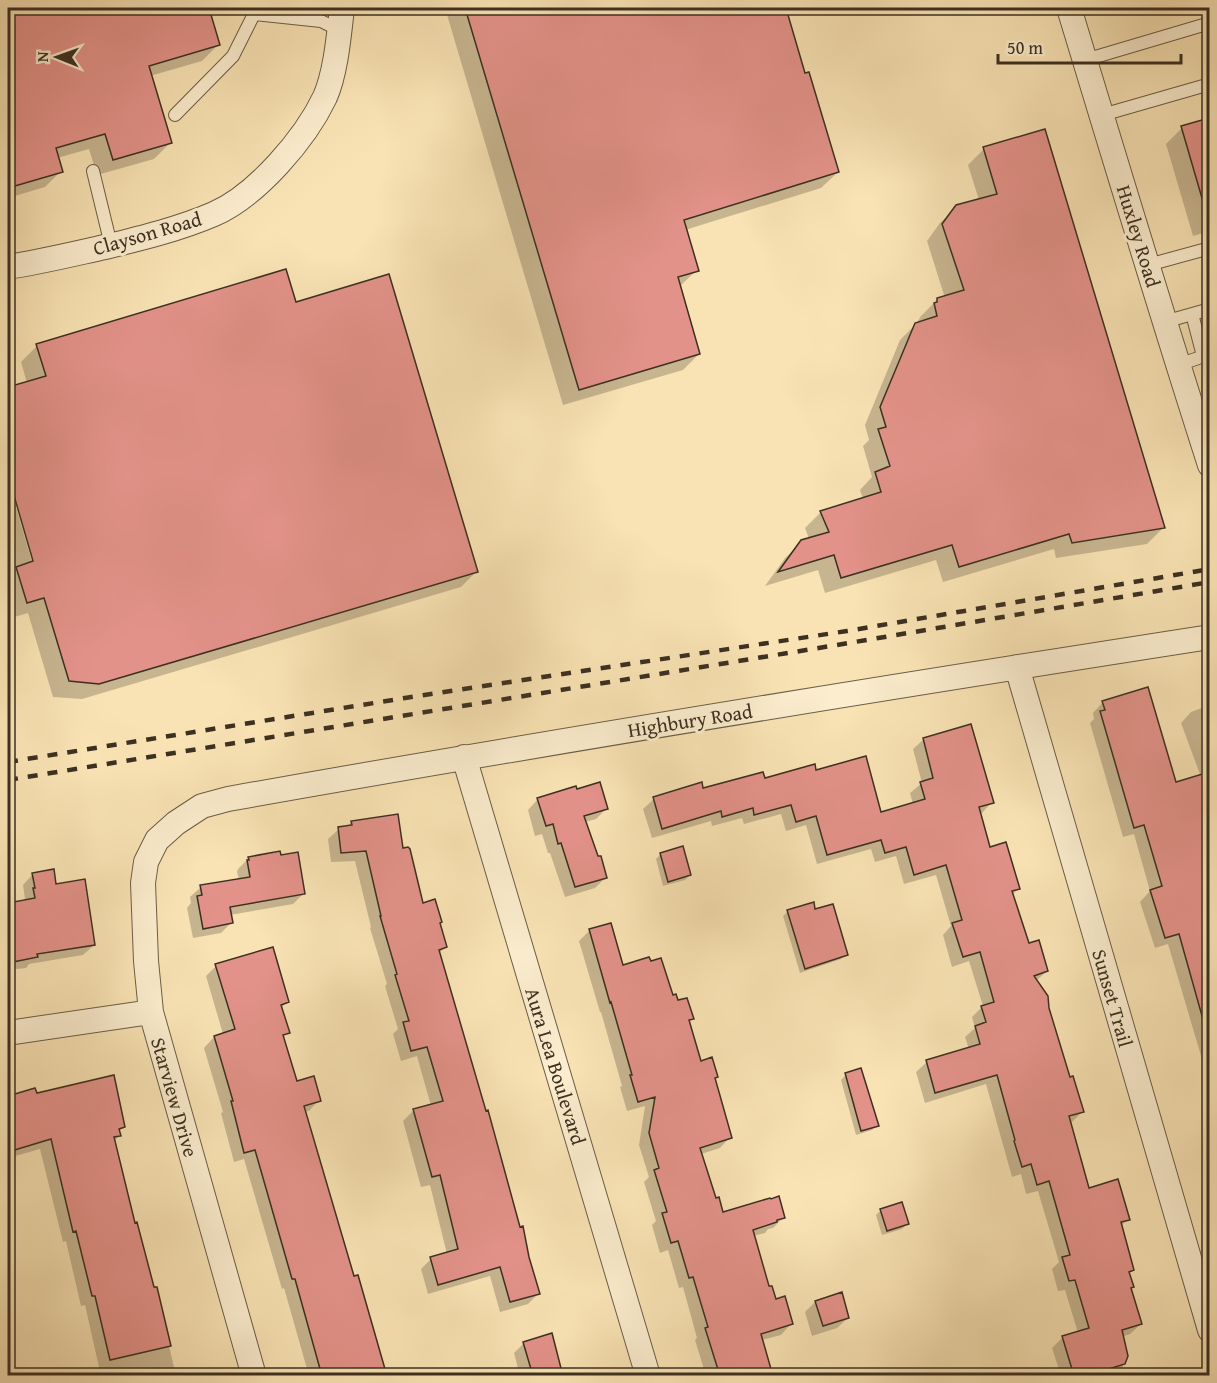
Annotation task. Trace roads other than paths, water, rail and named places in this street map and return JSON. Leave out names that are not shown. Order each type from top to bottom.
[{"type":"street","name":"Huxley Road","points":[[1069,8],[1209,465]]},
{"type":"street","name":"Clayson Road","points":[[8,267],[160,233],[216,213],[236,201],[276,166],[297,141],[325,96],[341,19]]},
{"type":"street","name":"Highbury Road","points":[[176,823],[202,806],[228,799],[465,757],[1209,638]]},
{"type":"street","name":"Sunset Trail","points":[[1017,667],[1209,1330]]},
{"type":"street","name":"Aura Lea Boulevard","points":[[465,757],[648,1376]]},
{"type":"street","name":"Starview Drive","points":[[176,823],[157,840],[146,862],[143,883],[146,961],[151,1012],[254,1376]]},
{"type":"street","points":[[8,1033],[151,1012]]},
{"type":"lane","points":[[175,115],[233,56],[254,11],[321,21],[341,19]]},
{"type":"lane","points":[[1085,60],[1209,23]]},
{"type":"lane","points":[[1102,115],[1209,84]]},
{"type":"lane","points":[[93,171],[111,245]]},
{"type":"lane","points":[[1148,265],[1209,248]]},
{"type":"lane","points":[[1164,322],[1209,309]]},
{"type":"lane","points":[[1178,365],[1206,355],[1192,314]]},
{"type":"railway","points":[[8,762],[405,698],[847,631],[1210,569]]},
{"type":"railway","points":[[8,780],[1210,582]]}]
